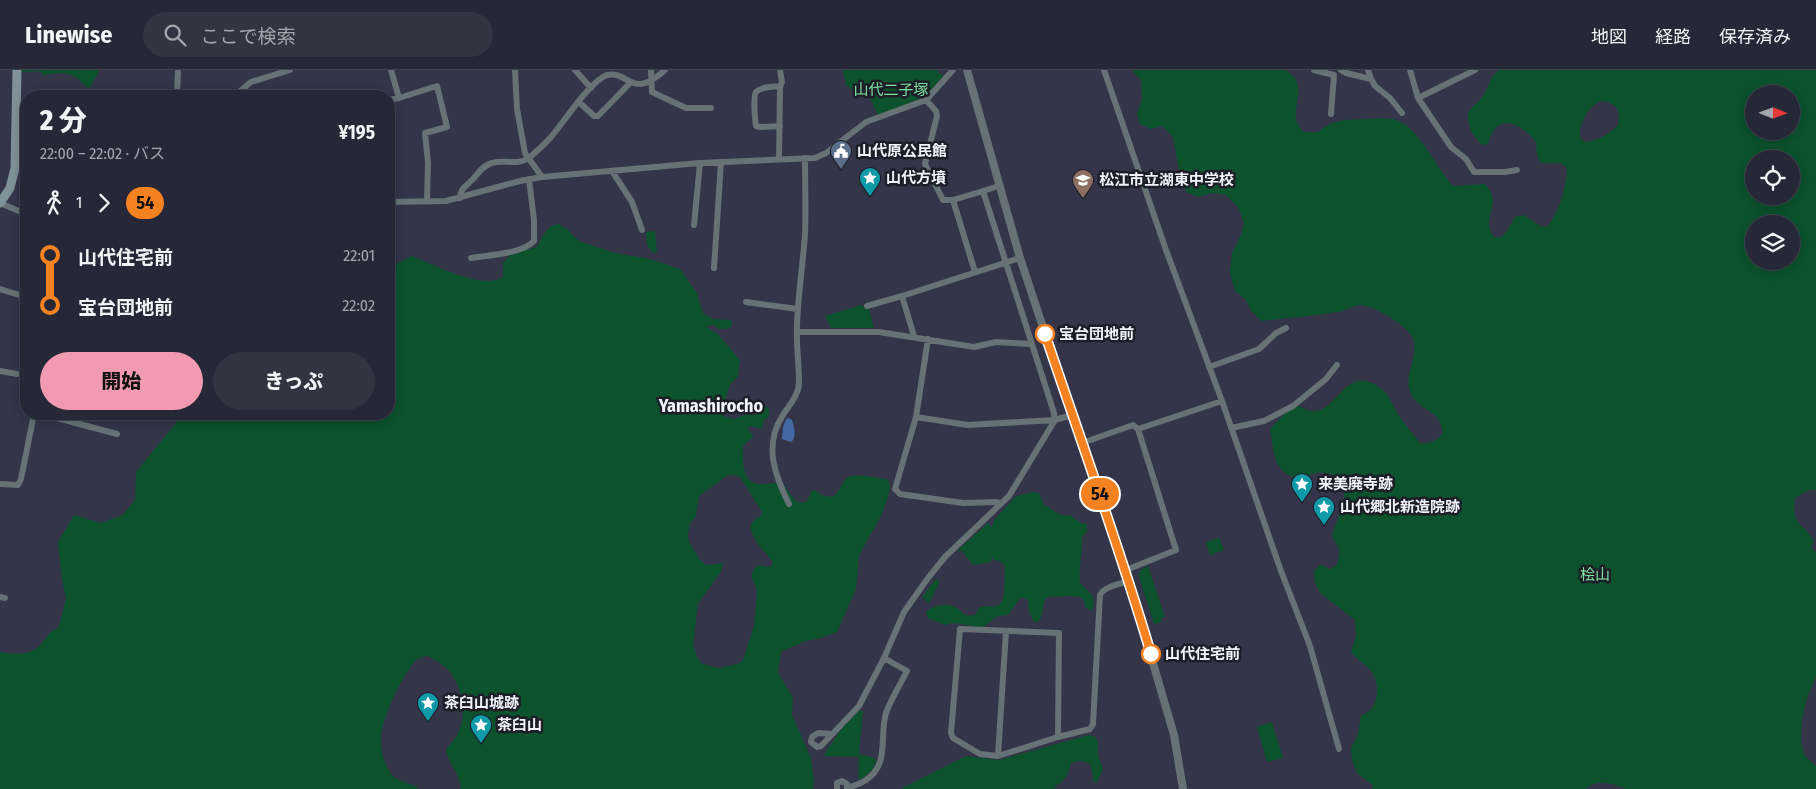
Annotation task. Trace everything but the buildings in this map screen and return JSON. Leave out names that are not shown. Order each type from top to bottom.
[{"type":"main road","points":[[0,203],[10,188],[13,179],[17,70]]},
{"type":"street","points":[[177,90],[178,70]]},
{"type":"street","points":[[241,90],[251,82],[290,70]]},
{"type":"street","points":[[391,70],[399,98]]},
{"type":"street","points":[[516,70],[518,109],[525,154],[542,177]]},
{"type":"street","points":[[575,70],[591,88]]},
{"type":"street","points":[[651,70],[652,92],[686,108],[711,108]]},
{"type":"street","points":[[460,198],[460,191],[487,164],[520,162],[528,158],[551,136],[591,88],[604,77],[610,74],[618,75],[631,82],[644,84],[653,81],[665,70]]},
{"type":"street","points":[[779,159],[780,87],[782,82],[780,70]]},
{"type":"street","points":[[395,202],[427,202],[460,198],[542,177],[700,163],[815,158],[826,153],[866,122],[926,100],[953,70]]},
{"type":"street","points":[[967,70],[1020,258],[1126,570],[1174,735],[1183,789]]},
{"type":"street","points":[[1104,70],[1166,250],[1310,646],[1339,749]]},
{"type":"street","points":[[1314,70],[1334,75],[1331,114]]},
{"type":"street","points":[[1341,70],[1371,79]]},
{"type":"street","points":[[1368,70],[1375,86],[1390,98],[1402,112]]},
{"type":"street","points":[[1410,70],[1418,98],[1450,147],[1466,159],[1474,172],[1517,170]]},
{"type":"street","points":[[1418,98],[1475,70]]},
{"type":"street","points":[[579,102],[594,116],[598,116],[631,82]]},
{"type":"street","points":[[395,99],[437,86],[447,127],[425,133],[428,163],[427,202]]},
{"type":"street","points":[[780,87],[772,86],[758,91],[755,96],[756,126],[780,126]]},
{"type":"street","points":[[926,100],[936,111],[937,116],[926,164],[944,200],[953,200],[999,186]]},
{"type":"street","points":[[16,134],[20,132]]},
{"type":"street","points":[[789,504],[773,466],[772,453],[773,438],[779,421],[797,395],[799,383],[797,332],[805,234],[805,158]]},
{"type":"street","points":[[714,268],[721,162]]},
{"type":"street","points":[[694,225],[700,163]]},
{"type":"street","points":[[612,171],[632,202],[642,230]]},
{"type":"street","points":[[471,258],[514,250],[528,246],[534,241],[534,220],[529,179]]},
{"type":"street","points":[[832,734],[858,706],[884,658],[904,612],[928,578],[945,557],[1010,496],[1055,420],[983,190]]},
{"type":"street","points":[[953,200],[975,272]]},
{"type":"street","points":[[0,203],[20,211]]},
{"type":"street","points":[[867,306],[1020,258]]},
{"type":"street","points":[[0,289],[20,296]]},
{"type":"street","points":[[902,296],[914,336]]},
{"type":"street","points":[[746,302],[798,309]]},
{"type":"street","points":[[1209,368],[1259,349],[1276,333],[1286,328]]},
{"type":"street","points":[[797,332],[864,331],[914,336],[974,347],[996,342],[1031,344]]},
{"type":"street","points":[[928,339],[916,417],[895,489],[900,494],[954,502],[997,502],[1001,504]]},
{"type":"street","points":[[1231,428],[1264,421],[1293,406],[1326,379],[1336,365]]},
{"type":"street","points":[[0,371],[17,374]]},
{"type":"street","points":[[1138,429],[1222,401]]},
{"type":"street","points":[[916,417],[968,425],[1055,420],[1072,415]]},
{"type":"street","points":[[0,484],[18,485],[21,479],[33,420]]},
{"type":"street","points":[[64,420],[117,434]]},
{"type":"street","points":[[1082,443],[1133,426],[1138,429],[1176,550],[1126,570]]},
{"type":"street","points":[[1058,738],[1059,633],[960,629],[951,733],[953,738],[980,754],[998,756],[1090,729],[1093,724],[1100,595],[1107,588],[1129,581]]},
{"type":"street","points":[[998,756],[1006,631]]},
{"type":"street","points":[[836,789],[837,784],[841,781],[845,782],[847,788],[858,785],[868,779],[882,761],[884,724],[887,712],[907,671],[884,658]]},
{"type":"green space","points":[[20,70],[99,70],[90,88],[70,74],[42,75],[41,71],[20,72]]},
{"type":"green space","name":"山代二子塚","points":[[843,70],[936,70],[943,76],[923,100],[878,115],[868,94],[862,97],[846,85]]},
{"type":"green space","name":"桧山","points":[[1132,70],[1286,70],[1294,77],[1298,85],[1296,119],[1304,132],[1318,132],[1328,125],[1343,120],[1391,119],[1399,121],[1406,125],[1420,140],[1453,186],[1485,184],[1493,201],[1489,227],[1494,237],[1502,237],[1515,217],[1524,215],[1540,226],[1547,227],[1562,199],[1567,168],[1561,163],[1540,163],[1536,142],[1516,125],[1509,123],[1497,127],[1488,144],[1482,145],[1475,138],[1469,126],[1468,112],[1482,97],[1493,76],[1499,70],[1816,70],[1816,490],[1809,490],[1795,498],[1794,507],[1796,519],[1810,535],[1814,542],[1811,547],[1816,553],[1816,677],[1807,698],[1802,720],[1801,740],[1804,755],[1816,766],[1816,789],[1626,789],[1600,783],[1586,789],[1373,789],[1372,785],[1357,773],[1352,760],[1351,748],[1358,735],[1361,716],[1370,710],[1376,701],[1376,680],[1371,671],[1351,652],[1356,636],[1355,620],[1320,593],[1315,583],[1314,571],[1320,564],[1329,569],[1336,566],[1338,561],[1339,548],[1332,537],[1342,507],[1344,487],[1339,477],[1329,474],[1315,473],[1302,480],[1285,473],[1280,468],[1274,454],[1270,429],[1288,410],[1299,406],[1312,411],[1322,409],[1347,387],[1356,382],[1368,382],[1382,389],[1401,419],[1420,443],[1427,443],[1438,438],[1443,433],[1441,425],[1439,419],[1420,405],[1411,394],[1408,380],[1415,345],[1410,333],[1390,317],[1373,308],[1360,305],[1338,312],[1262,321],[1251,311],[1246,300],[1235,291],[1230,273],[1232,253],[1241,235],[1244,223],[1238,207],[1226,195],[1212,193],[1199,197],[1186,192],[1180,176],[1173,137],[1162,126],[1151,129],[1140,124],[1137,114],[1142,99],[1141,80]],"holes":[[[1600,101],[1608,102],[1616,107],[1619,113],[1618,125],[1603,136],[1585,142],[1580,138],[1582,122],[1591,108]]]},
{"type":"green space","points":[[559,224],[579,241],[615,253],[650,259],[680,269],[697,293],[703,313],[713,319],[731,320],[732,325],[728,328],[718,329],[713,324],[706,327],[718,334],[740,360],[738,376],[730,385],[721,412],[723,416],[734,419],[747,414],[755,415],[766,407],[769,408],[769,417],[764,420],[762,429],[751,426],[747,429],[753,437],[743,446],[744,469],[748,479],[758,484],[782,483],[795,500],[800,503],[806,502],[812,491],[815,490],[830,497],[834,495],[847,478],[851,476],[887,479],[889,482],[890,489],[881,516],[859,555],[856,589],[837,632],[805,641],[781,652],[778,672],[793,698],[792,715],[811,758],[813,789],[461,789],[446,749],[460,729],[463,713],[461,695],[450,672],[428,656],[415,661],[409,669],[389,707],[381,735],[382,755],[390,772],[396,779],[416,786],[419,789],[0,789],[0,652],[22,654],[33,651],[51,632],[59,627],[66,598],[58,542],[74,515],[101,523],[123,515],[135,500],[136,472],[178,420],[395,420],[395,266],[412,256],[471,279],[494,280],[503,277],[503,263],[510,255],[537,247],[545,232]],"holes":[[[728,475],[740,477],[762,512],[761,516],[754,520],[751,525],[751,531],[754,538],[773,562],[770,567],[758,565],[751,576],[757,590],[754,626],[743,660],[738,664],[719,668],[702,664],[697,657],[693,644],[698,603],[721,572],[723,563],[706,565],[700,560],[689,542],[688,534],[690,523],[696,516],[699,496]]]},
{"type":"green space","points":[[655,231],[657,253],[652,252],[647,245],[646,232]]},
{"type":"green space","points":[[861,305],[869,309],[874,328],[831,328],[825,316]]},
{"type":"green space","points":[[1033,492],[1039,493],[1044,505],[1057,513],[1066,516],[1070,515],[1081,523],[1087,524],[1087,532],[1082,537],[1080,583],[1093,596],[1094,607],[1091,611],[1085,607],[1084,600],[1080,597],[1049,597],[1045,599],[1040,619],[1038,622],[1034,622],[1029,612],[1028,600],[1021,597],[1008,615],[998,616],[983,627],[954,623],[945,625],[928,618],[926,612],[938,606],[953,606],[970,616],[975,615],[980,607],[997,606],[1000,604],[1004,595],[1005,566],[1000,561],[994,560],[992,556],[991,562],[973,565],[962,551],[957,551],[988,523],[992,527],[994,520],[1016,496]]},
{"type":"green space","points":[[1219,537],[1224,550],[1210,555],[1206,543]]},
{"type":"green space","points":[[1148,566],[1165,617],[1161,618],[1162,622],[1154,624],[1138,574]]},
{"type":"green space","points":[[936,579],[940,582],[929,603],[922,597]]},
{"type":"green space","points":[[859,711],[863,711],[859,754],[877,760],[872,770],[858,780],[859,757],[823,756],[842,728]]},
{"type":"green space","points":[[1272,722],[1283,758],[1267,762],[1257,727]]},
{"type":"green space","points":[[1089,735],[1096,737],[1098,756],[1103,769],[1097,782],[1094,783],[1091,765],[1084,761],[1079,761],[1071,763],[1065,778],[1053,789],[900,789],[966,756],[999,760]]},
{"type":"water","points":[[786,419],[792,420],[794,432],[794,438],[791,442],[782,439],[783,427]]},
{"type":"bus line","name":"54","points":[[1045,334],[1110,521],[1151,654]]},
{"type":"place","name":"山代原公民館","points":[[841,170]]},
{"type":"place","name":"山代方墳","points":[[870,197]]},
{"type":"place","name":"松江市立湖東中学校","points":[[1083,199]]},
{"type":"place","name":"宝台団地前","points":[[1045,334]]},
{"type":"place","name":"来美廃寺跡","points":[[1302,503]]},
{"type":"place","name":"山代郷北新造院跡","points":[[1324,526]]},
{"type":"place","name":"山代住宅前","points":[[1151,654]]},
{"type":"place","name":"茶臼山城跡","points":[[428,722]]},
{"type":"place","name":"茶臼山","points":[[481,744]]},
{"type":"district","name":"Yamashirocho","points":[[711,406]]}]
